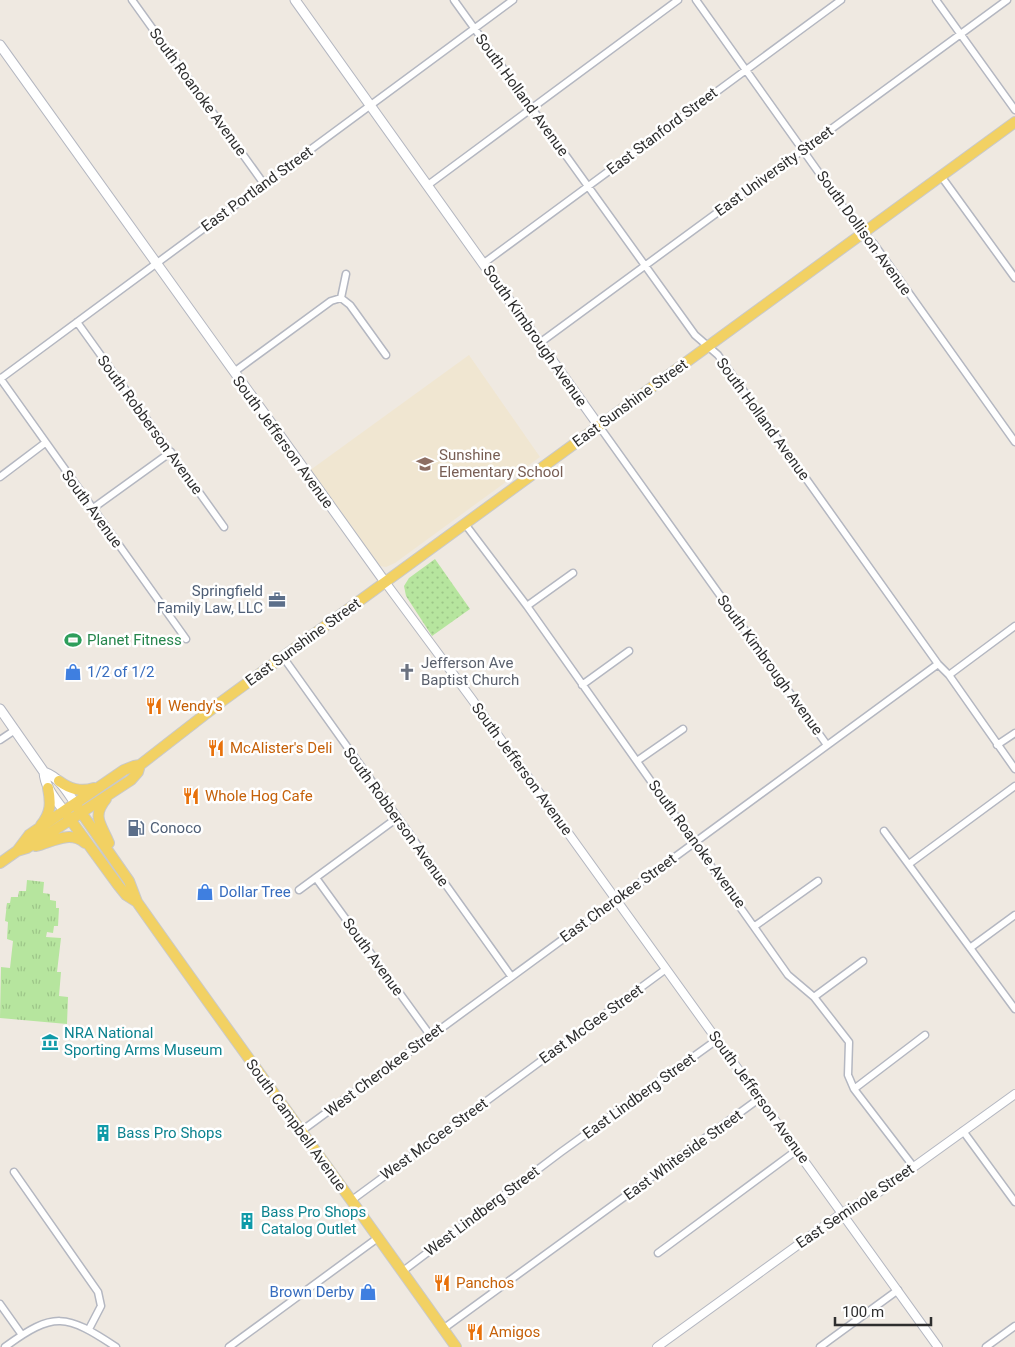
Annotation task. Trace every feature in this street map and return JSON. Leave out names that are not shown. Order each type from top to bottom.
[{"type":"main road","name":"South Kimbrough Avenue","points":[[295,0],[599,426]]},
{"type":"main road","name":"South Jefferson Avenue","points":[[0,45],[385,582]]},
{"type":"main road","name":"East Sunshine Street","points":[[140,765],[282,657],[1015,122]]},
{"type":"main road","name":"South Campbell Avenue","points":[[0,709],[44,772],[48,788],[90,848],[126,895],[136,902],[456,1347]]},
{"type":"main road","points":[[0,863],[22,850],[70,820],[132,780],[138,772],[140,765],[124,770],[38,828],[23,840],[22,850]]},
{"type":"main road","name":"South Campbell Avenue","points":[[44,772],[53,775],[59,780],[113,856],[134,890],[136,902]]},
{"type":"main road","points":[[59,780],[76,790],[90,789],[102,785]]},
{"type":"main road","points":[[38,828],[48,816],[50,808],[48,788]]},
{"type":"main road","points":[[109,795],[101,805],[98,816],[99,822],[109,841],[113,856]]},
{"type":"main road","points":[[22,850],[69,837],[80,839],[90,848]]},
{"type":"street","name":"South Roanoke Avenue","points":[[132,0],[264,184]]},
{"type":"street","name":"South Holland Avenue","points":[[454,0],[695,335],[718,355],[1015,769]]},
{"type":"street","name":"East Portland Street","points":[[0,379],[513,0]]},
{"type":"street","points":[[428,184],[678,0]]},
{"type":"street","name":"South Dollison Avenue","points":[[696,0],[803,150],[874,244],[1015,442]]},
{"type":"street","name":"East Stanford Street","points":[[484,263],[840,0]]},
{"type":"street","points":[[936,0],[1015,110]]},
{"type":"street","name":"East University Street","points":[[540,342],[1007,0]]},
{"type":"street","points":[[941,176],[1015,278]]},
{"type":"street","points":[[341,298],[346,274]]},
{"type":"street","points":[[234,372],[331,301],[341,298]]},
{"type":"street","points":[[341,298],[350,305],[386,356]]},
{"type":"street","name":"South Robberson Avenue","points":[[78,322],[224,527]]},
{"type":"street","name":"South Avenue","points":[[0,379],[186,639]]},
{"type":"street","name":"South Kimbrough Avenue","points":[[599,426],[827,745]]},
{"type":"street","points":[[0,477],[45,443]]},
{"type":"street","points":[[92,509],[171,452]]},
{"type":"street","name":"South Roanoke Avenue","points":[[465,524],[527,606],[788,975],[814,997],[849,1042],[848,1075],[854,1088],[913,1166]]},
{"type":"street","points":[[527,606],[573,572]]},
{"type":"street","name":"South Jefferson Avenue","points":[[385,582],[718,1039],[938,1347]]},
{"type":"street","points":[[949,675],[1015,626]]},
{"type":"street","points":[[582,685],[629,651]]},
{"type":"street","name":"South Robberson Avenue","points":[[282,657],[510,976]]},
{"type":"street","name":"East Cherokee Street","points":[[467,1008],[938,664]]},
{"type":"street","points":[[637,761],[683,729]]},
{"type":"street","points":[[0,740],[14,730]]},
{"type":"street","points":[[997,745],[1015,733]]},
{"type":"street","points":[[909,864],[1015,786]]},
{"type":"street","points":[[300,890],[397,818]]},
{"type":"street","points":[[884,831],[1015,1009]]},
{"type":"street","name":"South Avenue","points":[[316,878],[430,1035]]},
{"type":"street","points":[[755,926],[818,881]]},
{"type":"street","points":[[970,948],[1015,915]]},
{"type":"street","points":[[814,997],[862,962]]},
{"type":"street","name":"East McGee Street","points":[[517,1078],[666,968]]},
{"type":"street","name":"West Cherokee Street","points":[[300,1132],[467,1008]]},
{"type":"street","points":[[854,1088],[925,1035]]},
{"type":"street","name":"East Lindberg Street","points":[[561,1152],[718,1039]]},
{"type":"street","name":"West McGee Street","points":[[352,1200],[517,1078]]},
{"type":"street","name":"East Seminole Street","points":[[657,1347],[842,1213],[879,1192],[1015,1094]]},
{"type":"street","name":"East Whiteside Street","points":[[443,1329],[760,1098]]},
{"type":"street","points":[[963,1131],[1015,1202]]},
{"type":"street","points":[[658,1254],[797,1150]]},
{"type":"street","name":"West Lindberg Street","points":[[403,1271],[561,1152]]},
{"type":"street","points":[[14,1172],[98,1292],[100,1306],[89,1329]]},
{"type":"street","points":[[229,1347],[378,1237]]},
{"type":"street","points":[[820,1347],[898,1290]]},
{"type":"street","points":[[0,1304],[22,1335]]},
{"type":"street","points":[[5,1347],[35,1326],[52,1322],[70,1322],[89,1329],[116,1347]]},
{"type":"street","points":[[986,1347],[1015,1326]]},
{"type":"shaded area","name":"Sunshine Elementary School","points":[[469,355],[540,457],[395,563],[386,567],[380,566],[309,471]]},
{"type":"green space","points":[[435,559],[470,609],[432,636],[406,596],[404,586],[409,578]]},
{"type":"green space","points":[[27,880],[44,882],[43,893],[50,894],[50,900],[56,901],[56,908],[59,908],[58,926],[54,926],[53,933],[47,932],[46,937],[61,938],[57,972],[61,972],[59,996],[68,997],[67,1024],[0,1018],[1,967],[10,968],[13,941],[7,939],[8,922],[5,921],[7,903],[10,903],[11,897],[18,897],[19,891],[26,891]]},
{"type":"place","name":"Sunshine Elementary School","points":[[425,464]]},
{"type":"place","name":"Springfield Family Law, LLC","points":[[277,600]]},
{"type":"place","name":"Planet Fitness","points":[[73,640]]},
{"type":"place","name":"1/2 of 1/2","points":[[73,672]]},
{"type":"place","name":"Jefferson Ave Baptist Church","points":[[407,672]]},
{"type":"place","name":"Wendy's","points":[[154,706]]},
{"type":"place","name":"McAlister's Deli","points":[[216,748]]},
{"type":"place","name":"Whole Hog Cafe","points":[[191,796]]},
{"type":"place","name":"Conoco","points":[[136,828]]},
{"type":"place","name":"Dollar Tree","points":[[205,892]]},
{"type":"place","name":"NRA National Sporting Arms Museum","points":[[50,1042]]},
{"type":"place","name":"Bass Pro Shops","points":[[103,1133]]},
{"type":"place","name":"Bass Pro Shops Catalog Outlet","points":[[247,1221]]},
{"type":"place","name":"Panchos","points":[[442,1283]]},
{"type":"place","name":"Brown Derby","points":[[368,1292]]},
{"type":"place","name":"Amigos","points":[[475,1332]]}]
